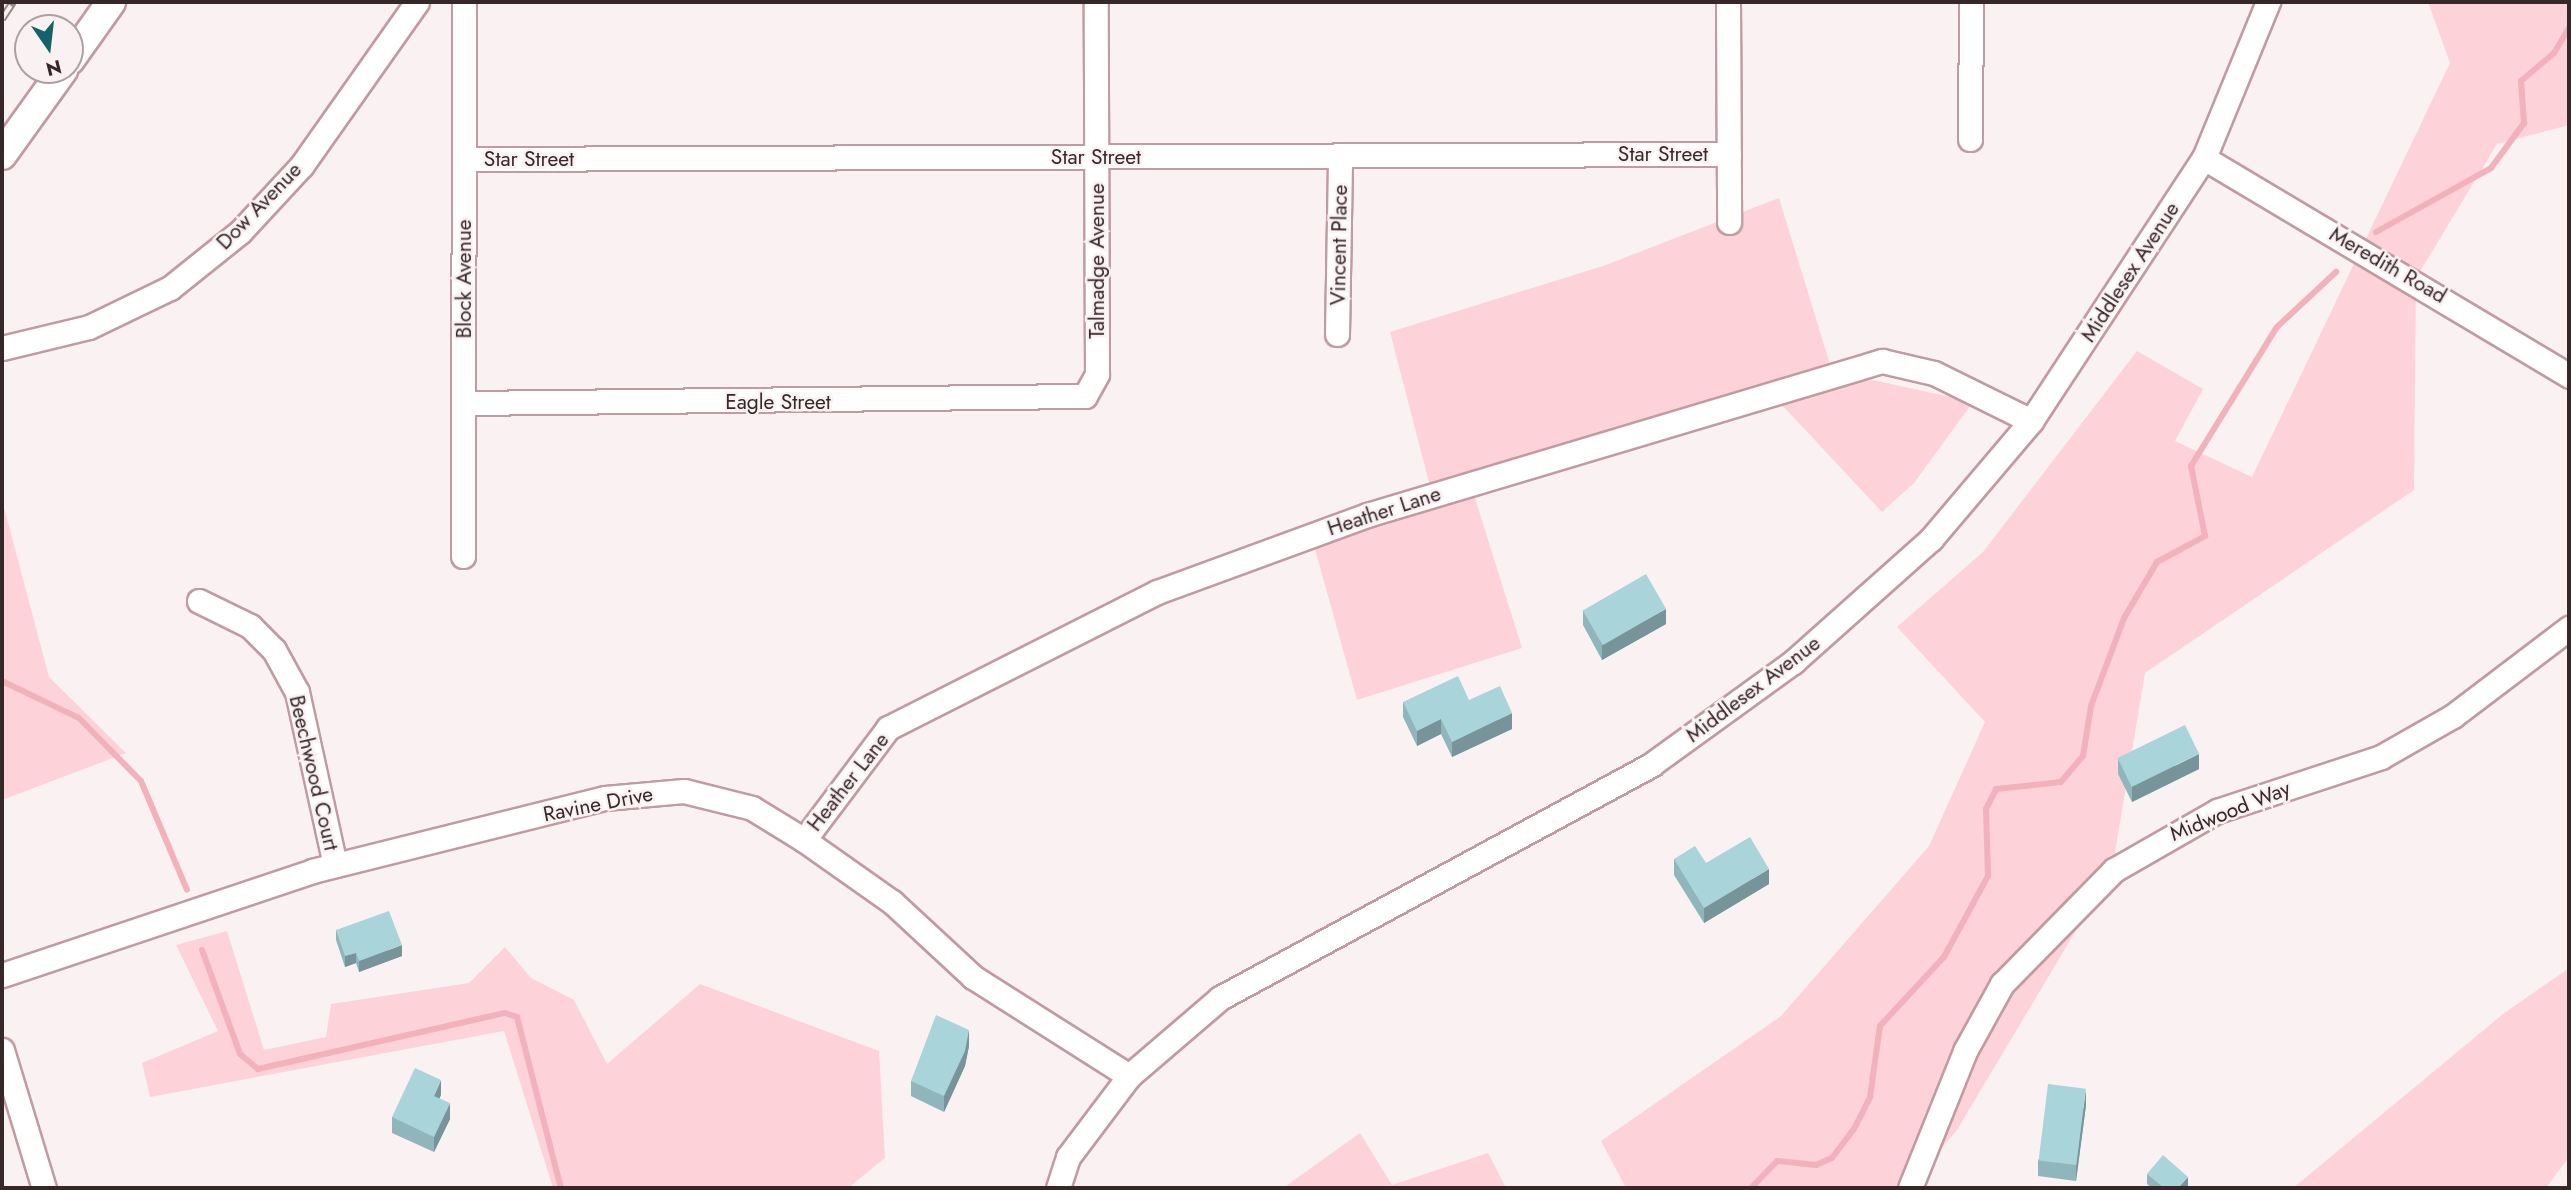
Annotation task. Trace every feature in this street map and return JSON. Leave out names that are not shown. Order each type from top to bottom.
[{"type":"main road","points":[[84,40],[111,2]]},
{"type":"main road","points":[[2,155],[53,84]]},
{"type":"street","name":"Dow Avenue","points":[[2,348],[89,327],[170,288],[240,232],[302,165],[417,2]]},
{"type":"street","name":"Block Avenue","points":[[463,556],[464,2]]},
{"type":"street","name":"Talmadge Avenue","points":[[1090,392],[1097,374],[1096,2]]},
{"type":"street","points":[[1728,2],[1729,222]]},
{"type":"street","points":[[1970,2],[1970,139]]},
{"type":"street","name":"Middlesex Avenue","points":[[1058,1188],[1068,1157],[1129,1076],[1220,998],[1652,764],[1793,662],[1931,539],[2031,421],[2204,158],[2268,2]]},
{"type":"street","name":"Star Street","points":[[464,159],[1729,154]]},
{"type":"street","name":"Vincent Place","points":[[1337,334],[1340,156]]},
{"type":"street","name":"Meredith Road","points":[[2204,158],[2569,376]]},
{"type":"street","name":"Heather Lane","points":[[804,840],[888,728],[1157,592],[1367,515],[1881,361],[1934,373],[2031,421]]},
{"type":"street","name":"Eagle Street","points":[[465,403],[1063,400],[1090,392]]},
{"type":"street","name":"Beechwood Court","points":[[199,601],[250,626],[274,650],[297,692],[335,865]]},
{"type":"street","name":"Midwood Way","points":[[1910,1188],[1965,1051],[2002,984],[2114,870],[2217,811],[2381,757],[2453,716],[2569,628]]},
{"type":"street","name":"Ravine Drive","points":[[2,975],[335,865],[637,793],[684,791],[752,807],[804,840],[892,902],[973,977],[1129,1076]]},
{"type":"street","points":[[2,1049],[44,1188]]},
{"type":"shaded area","points":[[2428,2],[2569,2],[2569,125],[2497,144],[2416,278],[2414,490],[2145,673],[2112,870],[1957,1130],[1907,1188],[1626,1188],[1601,1141],[1781,1016],[1929,846],[1985,722],[1897,627],[1983,552],[2137,351],[2203,389],[2175,441],[2252,477],[2450,63]]},
{"type":"shaded area","points":[[1779,198],[1832,371],[1973,402],[1914,483],[1882,512],[1767,389],[1469,479],[1522,648],[1357,700],[1308,524],[1431,490],[1390,332],[1603,266]]},
{"type":"shaded area","points":[[2,500],[49,677],[126,753],[2,800]]},
{"type":"shaded area","points":[[227,931],[264,1050],[326,1037],[331,1004],[469,983],[505,947],[531,978],[574,1000],[607,1064],[700,984],[879,1051],[885,1158],[848,1188],[553,1188],[504,1031],[150,1097],[142,1063],[218,1031],[176,945]]},
{"type":"shaded area","points":[[2569,968],[2569,1157],[2546,1188],[2293,1188],[2503,1014]]},
{"type":"shaded area","points":[[1360,1133],[1392,1185],[1488,1153],[1506,1188],[1283,1188]]},
{"type":"building","points":[[1646,574],[1666,609],[1603,645],[1583,610]]},
{"type":"building","points":[[1458,676],[1469,700],[1500,686],[1512,713],[1452,742],[1441,719],[1417,731],[1403,702]]},
{"type":"building","points":[[2185,725],[2199,754],[2132,787],[2118,758]]},
{"type":"building","points":[[1750,837],[1769,869],[1704,908],[1674,859],[1695,846],[1706,863]]},
{"type":"building","points":[[389,911],[402,945],[359,961],[356,953],[345,956],[336,930]]},
{"type":"building","points":[[936,1015],[969,1030],[965,1051],[944,1096],[911,1081]]},
{"type":"building","points":[[415,1068],[441,1080],[434,1096],[450,1103],[434,1137],[392,1117]]},
{"type":"building","points":[[2048,1084],[2086,1089],[2076,1165],[2039,1160]]},
{"type":"building","points":[[2163,1155],[2188,1177],[2178,1188],[2164,1188],[2147,1174]]},
{"type":"waterway","points":[[2376,232],[2491,168],[2524,123],[2521,81],[2554,53],[2569,28]]},
{"type":"waterway","points":[[1751,1188],[1777,1161],[1816,1165],[1832,1158],[1854,1129],[1870,1097],[1880,1026],[1944,957],[1988,876],[1986,809],[1996,789],[2061,782],[2083,756],[2091,706],[2124,618],[2157,562],[2205,536],[2191,466],[2277,327],[2336,272]]},
{"type":"waterway","points":[[2,681],[79,718],[141,781],[187,890]]},
{"type":"waterway","points":[[202,950],[240,1054],[258,1069],[505,1013],[517,1017],[561,1188]]},
{"type":"railway","points":[[2,19],[13,2]]}]
